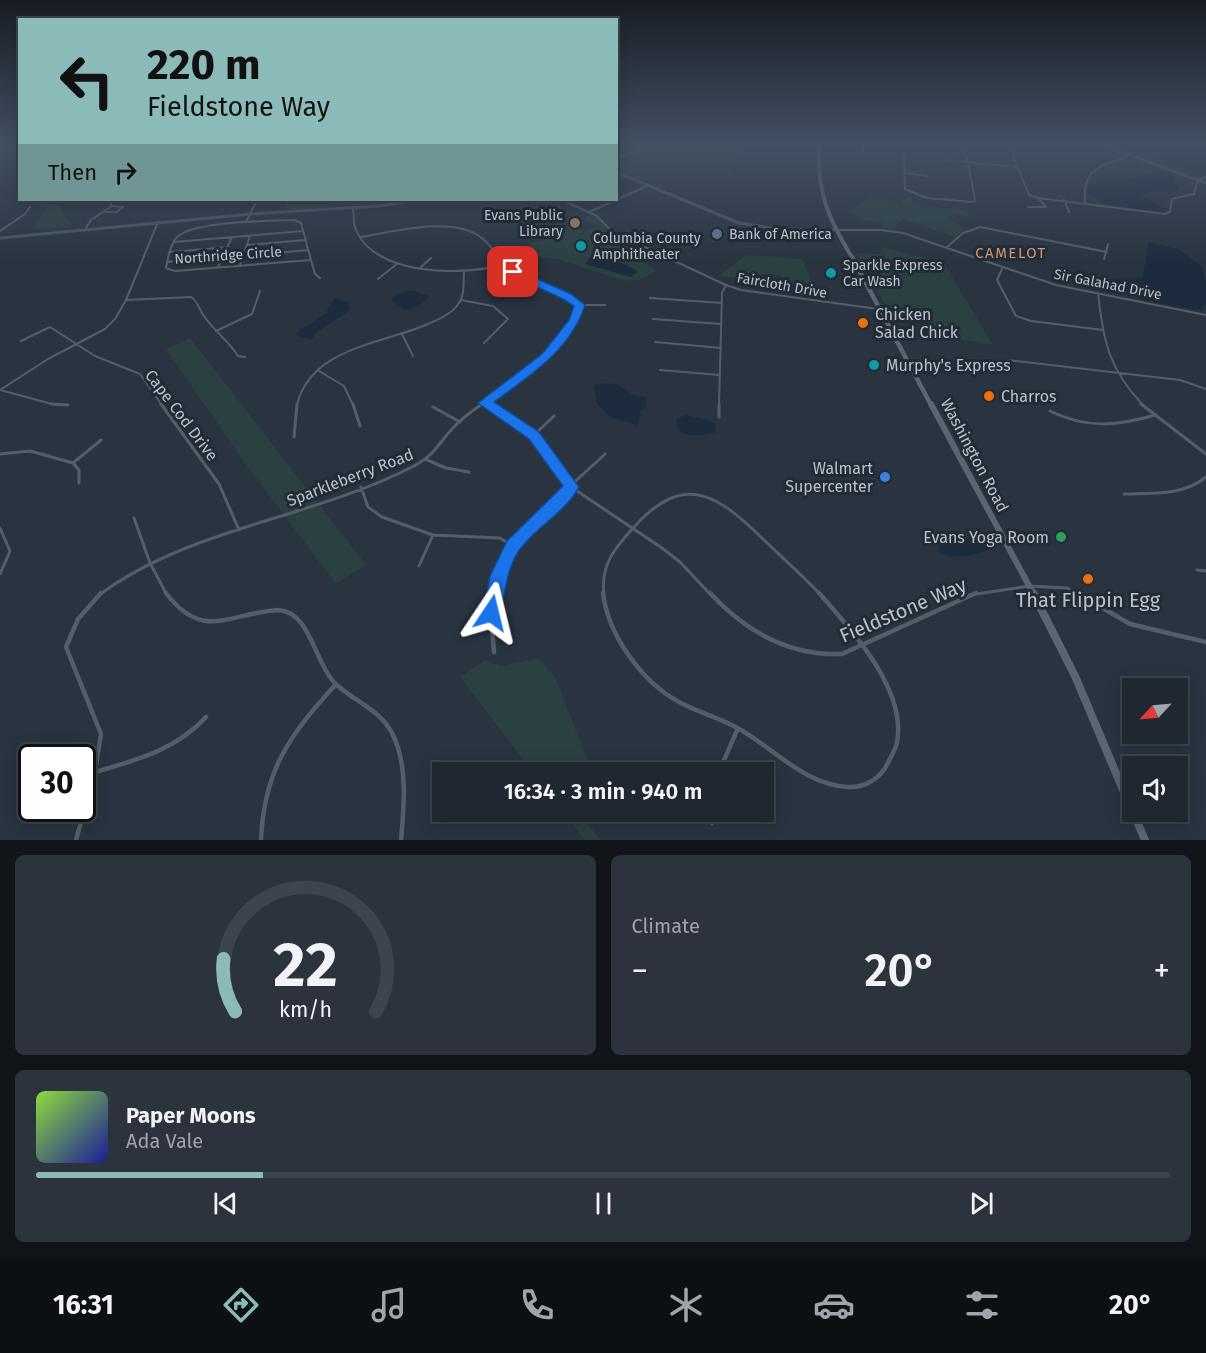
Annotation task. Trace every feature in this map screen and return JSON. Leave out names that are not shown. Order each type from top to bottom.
[{"type":"main road","name":"Washington Road","points":[[820,184],[820,195],[834,230],[1076,676],[1122,785]]},
{"type":"main road","name":"Washington Road","points":[[1138,822],[1145,840]]},
{"type":"street","points":[[642,184],[739,223],[776,229],[834,230]]},
{"type":"street","points":[[905,184],[905,189],[914,195],[972,202],[975,201],[972,184]]},
{"type":"street","points":[[1025,184],[1029,195],[1038,198],[1166,213],[1170,212],[1172,199],[1194,194],[1197,184]]},
{"type":"street","points":[[1083,184],[1085,203]]},
{"type":"street","points":[[618,200],[648,187]]},
{"type":"street","points":[[1028,207],[1046,207],[1038,198]]},
{"type":"street","points":[[1064,200],[1069,212]]},
{"type":"street","points":[[109,201],[112,206]]},
{"type":"street","points":[[235,201],[257,201],[246,223]]},
{"type":"street","points":[[0,238],[158,222],[353,208],[412,201]]},
{"type":"street","name":"Faircloth Drive","points":[[564,201],[601,219],[608,230],[726,285],[741,290],[878,309]]},
{"type":"street","points":[[589,212],[610,201]]},
{"type":"street","points":[[85,229],[91,220],[112,206],[123,207],[117,212],[105,212]]},
{"type":"street","points":[[0,231],[25,214],[30,207]]},
{"type":"street","points":[[353,208],[354,224],[371,250],[398,263],[464,272],[503,264]]},
{"type":"street","name":"Northridge Circle","points":[[311,260],[171,270],[166,268],[174,242],[178,236],[192,229],[294,220],[301,223],[315,274],[320,278]]},
{"type":"street","points":[[0,390],[105,329],[115,319],[126,300],[158,222]]},
{"type":"street","points":[[947,247],[963,233],[980,227],[1107,252]]},
{"type":"street","points":[[362,237],[422,229],[467,229],[484,241],[503,264],[513,272],[567,296],[580,305],[605,305]]},
{"type":"street","name":"Sir Galahad Drive","points":[[834,230],[881,230],[920,237],[1056,285],[1206,315]]},
{"type":"street","points":[[174,242],[303,231]]},
{"type":"street","points":[[240,265],[250,236]]},
{"type":"street","points":[[218,267],[232,237]]},
{"type":"street","points":[[247,245],[305,240]]},
{"type":"street","points":[[1104,259],[1108,244]]},
{"type":"street","points":[[171,252],[228,247]]},
{"type":"street","points":[[243,256],[308,250]]},
{"type":"street","points":[[167,262],[223,257]]},
{"type":"street","points":[[421,267],[431,258]]},
{"type":"street","points":[[378,279],[398,263]]},
{"type":"street","points":[[1003,268],[997,280],[1016,316],[1031,321],[1103,330]]},
{"type":"street","points":[[294,437],[298,401],[308,382],[319,371],[343,355],[425,327],[446,315],[461,300],[464,272]]},
{"type":"street","points":[[718,417],[722,290],[726,285]]},
{"type":"street","points":[[216,331],[252,314],[261,291]]},
{"type":"street","points":[[1098,293],[1108,359],[1129,393],[1206,453]]},
{"type":"street","points":[[126,300],[191,297],[195,299],[200,313],[216,331],[226,338],[238,356],[245,357]]},
{"type":"street","points":[[650,298],[722,303]]},
{"type":"street","points":[[461,300],[494,305],[504,312],[508,319],[502,327],[488,336],[484,343]]},
{"type":"street","name":"Sparkleberry Road","points":[[96,766],[101,734],[66,647],[68,634],[76,618],[99,593],[148,563],[300,511],[427,460],[460,422],[546,357],[575,320],[580,305]]},
{"type":"street","points":[[653,319],[721,324]]},
{"type":"street","name":"Cape Cod Drive","points":[[21,341],[50,327],[95,356],[140,374],[219,484],[239,530]]},
{"type":"street","points":[[402,334],[413,356]]},
{"type":"street","points":[[655,342],[721,348]]},
{"type":"street","points":[[1007,360],[1180,380],[1206,389]]},
{"type":"street","points":[[660,370],[720,375]]},
{"type":"street","points":[[319,371],[336,376],[347,387],[354,401],[360,426]]},
{"type":"street","points":[[0,390],[52,404],[68,405]]},
{"type":"street","name":"Fieldstone Way","points":[[484,403],[534,435],[571,487],[659,545],[689,570],[728,612],[744,625],[795,651],[828,656],[842,654],[972,594],[1029,586],[1067,588],[1130,624],[1206,642]]},
{"type":"street","points":[[433,407],[460,422]]},
{"type":"street","points":[[1050,411],[1066,421],[1089,426],[1128,423],[1155,415]]},
{"type":"street","points":[[534,435],[554,416]]},
{"type":"street","points":[[73,463],[101,440]]},
{"type":"street","points":[[0,453],[30,451],[73,463],[78,470],[79,483]]},
{"type":"street","points":[[494,652],[491,613],[493,594],[498,576],[513,546],[605,454]]},
{"type":"street","points":[[427,460],[446,468],[469,472]]},
{"type":"street","points":[[1124,494],[1187,489],[1199,485],[1206,477]]},
{"type":"street","points":[[361,487],[368,507],[382,518],[433,534],[500,538],[513,546]]},
{"type":"street","points":[[682,494],[714,499],[735,513],[812,586],[836,610],[862,645],[887,685],[899,724],[895,753],[881,775],[855,788],[833,786],[809,776],[738,728],[674,699],[649,680],[628,655],[619,638],[606,608],[602,579],[605,563],[632,528],[654,504],[668,498],[682,494]]},
{"type":"street","points":[[134,518],[148,563],[166,595],[190,617],[202,621],[221,620],[280,609],[291,613],[308,632],[316,659],[336,684],[387,725],[396,742],[405,807],[401,840]]},
{"type":"street","points":[[0,528],[10,551],[0,574]]},
{"type":"street","points":[[419,566],[433,534]]},
{"type":"street","points":[[1197,570],[1206,571]]},
{"type":"street","points":[[261,840],[268,792],[282,751],[311,711],[336,684]]},
{"type":"street","points":[[96,772],[138,760],[177,743],[196,729],[206,717]]},
{"type":"street","points":[[723,762],[738,728]]},
{"type":"street","name":"Sparkleberry Road","points":[[76,840],[81,822]]},
{"type":"green space","points":[[873,197],[887,198],[887,202],[897,203],[904,210],[907,209],[900,200],[910,197],[913,204],[967,211],[970,216],[955,214],[949,216],[950,220],[966,229],[955,237],[902,219],[894,229],[880,228],[883,223],[859,219],[848,210]]},
{"type":"green space","points":[[44,201],[54,201],[72,225],[30,230],[47,210],[38,205]]},
{"type":"green space","points":[[287,201],[387,201],[380,204],[284,210]]},
{"type":"green space","points":[[591,215],[599,219],[605,229],[614,236],[652,252],[636,260],[653,267],[656,271],[640,280],[625,281],[560,260],[538,257],[528,248],[531,242],[548,239],[575,226],[586,232],[596,226],[584,220],[586,219],[584,217]]},
{"type":"green space","points":[[882,247],[944,263],[993,345],[946,337],[913,310],[886,306],[855,253],[880,254]]},
{"type":"green space","points":[[746,255],[802,259],[817,293],[781,287],[782,276],[774,274],[719,276]]},
{"type":"green space","points":[[190,338],[366,565],[336,584],[242,459],[166,349]]},
{"type":"green space","points":[[539,658],[556,679],[588,762],[525,762],[460,677],[485,660],[501,666]]},
{"type":"green space","points":[[571,822],[588,822],[588,825],[601,840],[585,840]]},
{"type":"water","points":[[1097,184],[1177,184],[1180,189],[1150,191],[1141,195],[1165,209],[1165,212],[1102,204],[1086,189]]},
{"type":"water","points":[[1148,242],[1179,249],[1202,267],[1206,282],[1206,304],[1201,311],[1143,300],[1115,279],[1143,278]]},
{"type":"water","points":[[590,257],[615,261],[638,272],[630,277],[585,264]]},
{"type":"water","points":[[413,291],[428,296],[421,304],[404,310],[394,303],[392,298],[399,293]]},
{"type":"water","points":[[335,298],[348,302],[350,310],[317,332],[311,340],[297,335],[297,332],[328,312]]},
{"type":"water","points":[[617,384],[632,395],[646,397],[646,407],[640,410],[641,415],[637,425],[612,418],[597,404],[593,385]]},
{"type":"water","points":[[687,415],[710,421],[715,424],[716,432],[697,436],[682,433],[678,429],[676,419]]},
{"type":"water","points":[[973,538],[985,541],[990,549],[965,556],[940,554],[939,541]]},
{"type":"place","name":"Evans Public Library","points":[[575,223]]},
{"type":"place","name":"Bank of America","points":[[717,234]]},
{"type":"place","name":"Columbia County Amphitheater","points":[[581,246]]},
{"type":"place","name":"Sparkle Express Car Wash","points":[[831,273]]},
{"type":"place","name":"Chicken Salad Chick","points":[[863,323]]},
{"type":"place","name":"Murphy's Express","points":[[874,365]]},
{"type":"place","name":"Charros","points":[[989,396]]},
{"type":"place","name":"Walmart Supercenter","points":[[885,477]]},
{"type":"place","name":"Evans Yoga Room","points":[[1061,537]]},
{"type":"place","name":"That Flippin Egg","points":[[1088,579]]},
{"type":"district","name":"CAMELOT","points":[[1011,253]]},
{"type":"route","points":[[491,613],[498,576],[513,546],[571,487],[534,435],[484,403],[546,357],[575,320],[580,305],[567,296],[513,272]]}]
